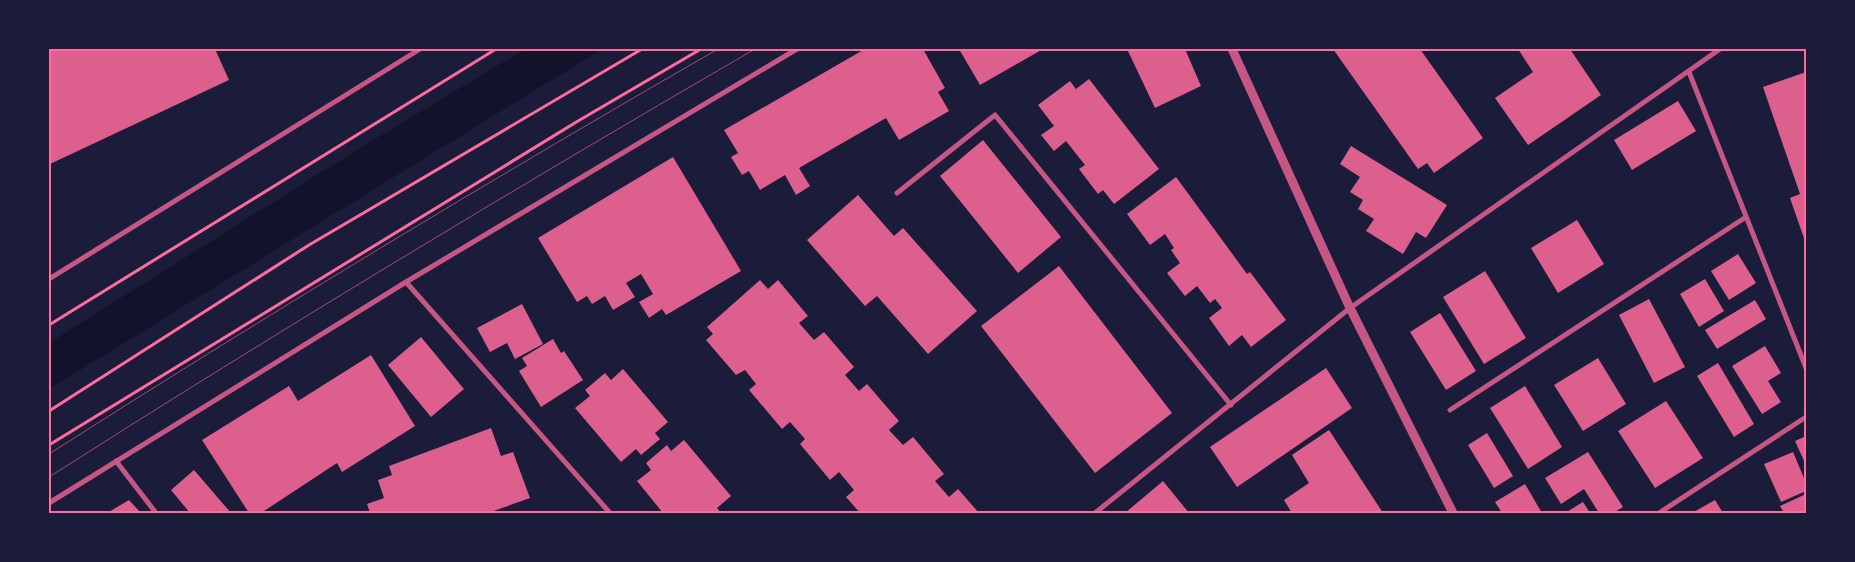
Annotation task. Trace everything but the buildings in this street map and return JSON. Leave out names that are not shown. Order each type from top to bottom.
[{"type":"street","points":[[49,279],[420,49]]},
{"type":"street","points":[[49,503],[406,282],[797,49]]},
{"type":"street","points":[[1232,49],[1350,308],[1453,513]]},
{"type":"street","points":[[1095,513],[1350,308],[1720,49]]},
{"type":"street","points":[[1689,72],[1806,368]]},
{"type":"street","points":[[897,193],[995,115],[1231,405]]},
{"type":"street","points":[[1450,410],[1746,217]]},
{"type":"street","points":[[406,282],[610,513]]},
{"type":"street","points":[[1659,513],[1806,417]]},
{"type":"street","points":[[116,461],[156,513]]},
{"type":"path","points":[[49,325],[496,49]]},
{"type":"path","points":[[49,411],[309,245],[642,49]]},
{"type":"path","points":[[49,445],[578,121],[701,49]]},
{"type":"shaded area","points":[[525,49],[602,49],[49,389],[49,343],[365,145]]},
{"type":"tram line","points":[[49,454],[381,248],[549,147],[718,49]]},
{"type":"tram line","points":[[49,477],[400,259],[755,49]]}]
